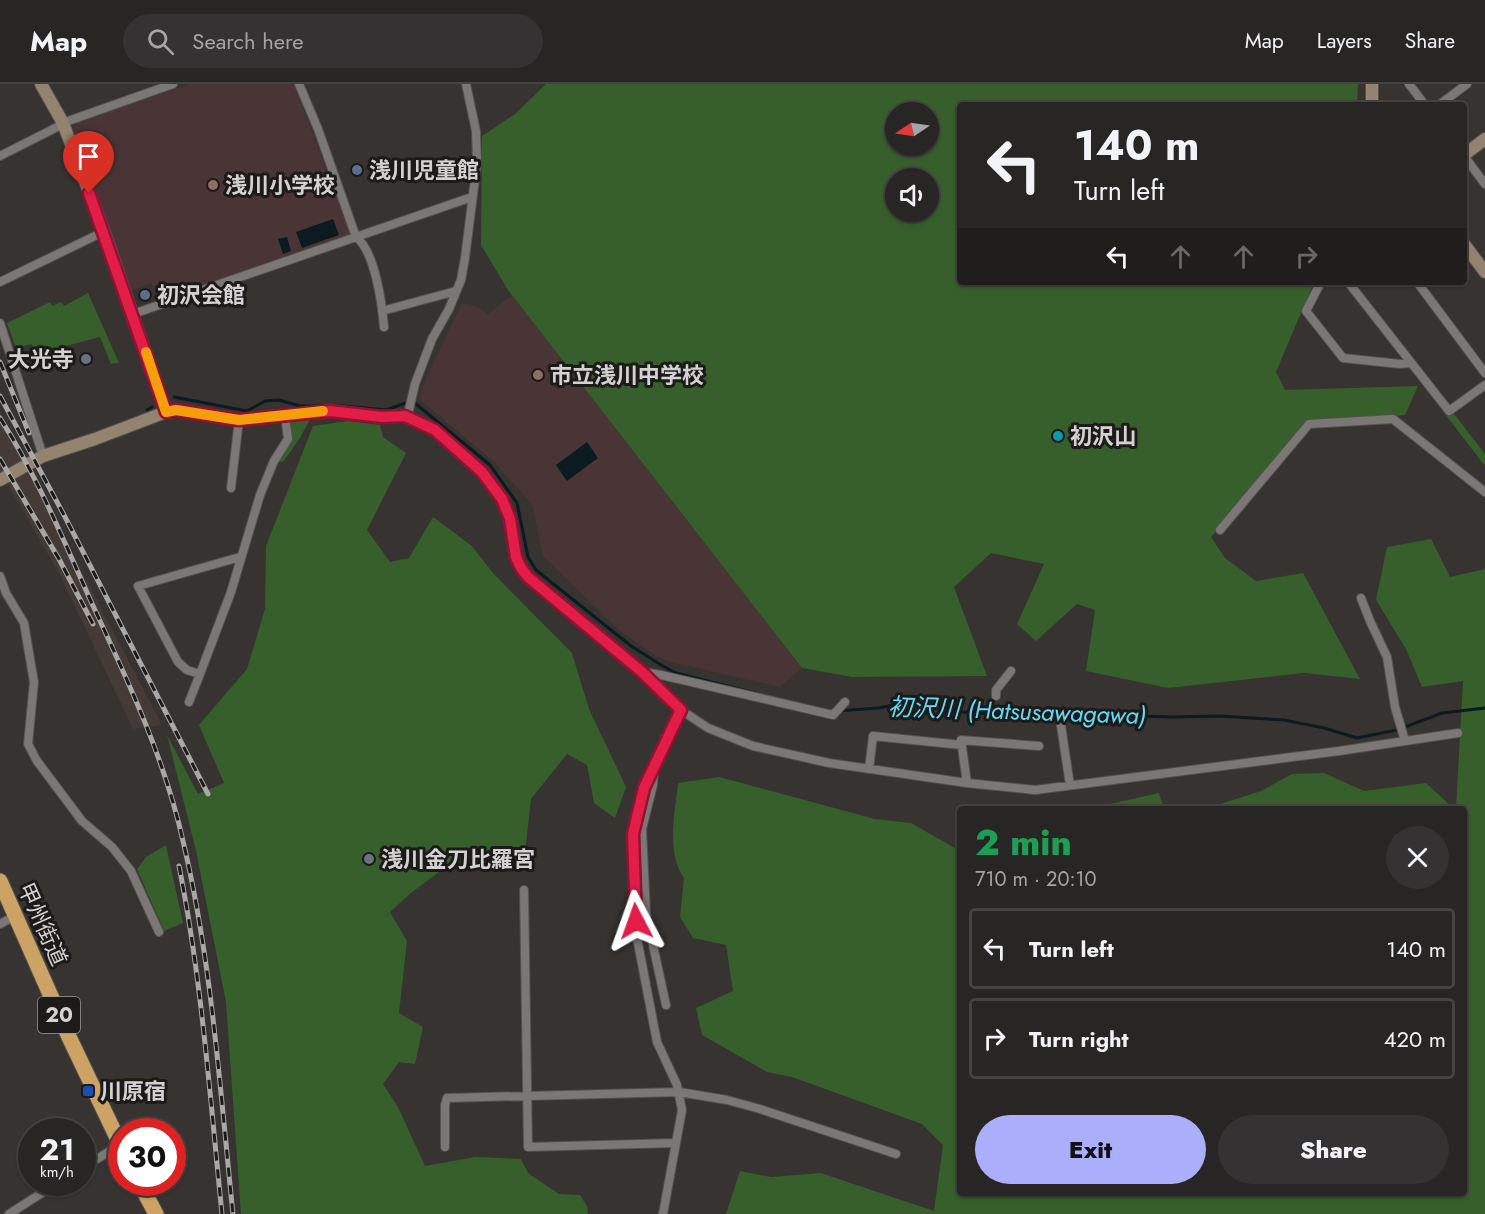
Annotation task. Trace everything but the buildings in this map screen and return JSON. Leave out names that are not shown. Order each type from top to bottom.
[{"type":"highway","name":"甲州街道","points":[[0,881],[73,1047],[108,1119]]},
{"type":"highway","points":[[146,1196],[156,1214]]},
{"type":"street","points":[[41,84],[63,123],[133,314],[166,412]]},
{"type":"street","points":[[0,156],[63,123],[173,84]]},
{"type":"street","points":[[299,84],[318,129],[356,237],[360,240],[374,269],[384,327]]},
{"type":"street","points":[[407,415],[432,339],[456,291],[465,258],[477,163],[476,131],[466,84]]},
{"type":"street","points":[[1372,84],[1372,102]]},
{"type":"street","points":[[1409,84],[1423,102]]},
{"type":"street","points":[[1443,102],[1467,84]]},
{"type":"street","points":[[1467,154],[1485,139]]},
{"type":"street","points":[[1467,160],[1485,184]]},
{"type":"street","points":[[133,314],[472,197]]},
{"type":"street","points":[[0,282],[103,232]]},
{"type":"street","points":[[1467,248],[1485,272]]},
{"type":"street","points":[[1319,285],[1306,311],[1343,358],[1410,363]]},
{"type":"street","points":[[1350,285],[1449,411],[1485,385]]},
{"type":"street","points":[[1419,285],[1485,373]]},
{"type":"street","points":[[382,311],[456,291]]},
{"type":"street","points":[[0,323],[43,456]]},
{"type":"street","points":[[0,480],[43,456],[176,410],[239,420],[330,411],[382,417],[407,415],[435,430],[461,452],[495,488],[510,519],[516,557],[528,577],[642,672],[681,710],[708,728],[753,746],[829,763],[967,783],[1035,790],[1458,734]]},
{"type":"street","points":[[189,702],[231,592],[260,495],[274,461],[288,439],[285,416]]},
{"type":"street","points":[[1220,530],[1309,424],[1393,419],[1485,492]]},
{"type":"street","points":[[231,488],[239,420]]},
{"type":"street","points":[[200,674],[187,670],[178,662],[138,586],[240,556]]},
{"type":"street","points":[[0,576],[6,593],[24,623],[31,663],[34,682],[27,744],[82,821],[112,847],[131,871],[159,932]]},
{"type":"street","points":[[1361,598],[1388,657],[1395,707],[1405,741]]},
{"type":"street","points":[[996,696],[996,690],[1011,671]]},
{"type":"street","points":[[642,672],[833,715],[845,702]]},
{"type":"street","points":[[663,1214],[682,1110],[679,1092],[657,1042],[637,938],[633,834],[644,788],[681,710]]},
{"type":"street","points":[[1060,718],[1070,785]]},
{"type":"street","points":[[869,769],[873,736],[962,745]]},
{"type":"street","points":[[967,783],[961,740],[1039,746]]},
{"type":"street","points":[[655,767],[653,785],[643,821],[642,840],[648,929],[666,1005]]},
{"type":"street","points":[[524,890],[528,1147],[675,1143]]},
{"type":"street","points":[[0,924],[15,916]]},
{"type":"street","points":[[445,1146],[447,1098],[679,1092],[727,1100],[760,1109],[896,1154]]},
{"type":"street","points":[[9,1214],[37,1196]]},
{"type":"shaded area","name":"浅川小学校","points":[[190,84],[294,84],[352,237],[158,305],[151,283],[131,290],[74,132],[76,123]]},
{"type":"shaded area","points":[[333,219],[339,235],[302,248],[296,232]]},
{"type":"shaded area","points":[[287,237],[291,251],[283,254],[278,239]]},
{"type":"shaded area","points":[[512,295],[802,668],[780,687],[668,661],[656,656],[619,630],[543,556],[532,504],[494,462],[419,399],[427,376],[462,303],[478,307],[488,314]]},
{"type":"shaded area","points":[[0,415],[162,725],[133,729],[60,575],[0,471]]},
{"type":"shaded area","points":[[587,442],[598,458],[567,481],[556,465]]},
{"type":"green space","points":[[546,84],[1358,84],[1357,102],[957,102],[957,285],[1313,285],[1276,372],[1285,390],[1418,386],[1405,415],[1307,422],[1211,537],[1225,558],[1256,581],[1303,573],[1360,679],[1304,673],[1168,688],[1086,671],[1095,610],[1077,604],[1036,641],[1017,624],[1044,564],[991,553],[954,587],[987,676],[852,677],[802,668],[508,290],[481,245],[482,136],[515,114]]},
{"type":"green space","points":[[88,293],[119,363],[111,364],[100,337],[47,351],[50,366],[37,368],[32,344],[16,348],[7,323],[50,302],[52,306],[61,302],[64,306]]},
{"type":"green space","points":[[1451,410],[1485,454],[1485,466],[1445,414]]},
{"type":"green space","points":[[314,412],[300,438],[283,462],[274,461],[288,439],[285,416]]},
{"type":"green space","points":[[348,421],[380,425],[383,437],[406,453],[367,530],[390,562],[409,558],[433,517],[472,546],[493,573],[572,653],[589,709],[626,787],[615,818],[594,803],[587,765],[567,754],[531,799],[525,853],[464,853],[390,912],[407,941],[399,1013],[423,1027],[415,1064],[399,1062],[383,1084],[398,1107],[425,1166],[475,1157],[521,1159],[528,1173],[559,1194],[580,1195],[587,1206],[588,1214],[241,1214],[226,1002],[196,851],[167,735],[198,794],[224,783],[199,725],[247,669],[265,609],[266,546],[313,426]]},
{"type":"green space","points":[[1431,539],[1450,577],[1485,569],[1485,1214],[726,1214],[740,1171],[771,1177],[821,1173],[934,1211],[943,1145],[922,1124],[792,1077],[767,1072],[702,1035],[696,1008],[733,991],[726,945],[693,938],[680,917],[684,878],[675,857],[673,832],[678,783],[719,777],[875,819],[911,823],[957,849],[957,1196],[1467,1196],[1467,806],[1456,806],[1463,681],[1422,687],[1406,649],[1376,600],[1387,547]]},
{"type":"green space","points":[[1324,773],[1364,791],[1426,783],[1451,806],[1214,806],[1261,791],[1292,774]]},
{"type":"green space","points":[[1159,793],[1163,806],[1101,806]]},
{"type":"green space","points":[[166,845],[183,923],[164,931],[137,869],[146,857]]},
{"type":"waterway","name":"初沢川 (Hatsusawagawa)","points":[[174,397],[247,411],[265,401],[279,400],[300,406],[343,406],[386,410],[406,403],[416,404],[490,465],[517,503],[528,557],[536,570],[631,646],[661,665],[676,673],[759,694]]},
{"type":"waterway","name":"初沢川 (Hatsusawagawa)","points":[[147,410],[152,407]]},
{"type":"waterway","name":"初沢川 (Hatsusawagawa)","points":[[838,711],[905,703],[929,704],[963,712],[1003,715],[1029,713],[1219,716],[1284,720],[1324,728],[1357,738],[1397,730],[1442,713],[1485,708]]},
{"type":"railway","points":[[0,362],[29,433]]},
{"type":"railway","points":[[0,396],[208,794]]},
{"type":"railway","points":[[0,418],[39,487],[120,665],[156,751],[175,811],[193,887],[208,980],[233,1214]]},
{"type":"railway","points":[[0,459],[59,559],[93,624]]},
{"type":"railway","points":[[179,866],[200,996],[222,1214]]},
{"type":"slow traffic","points":[[146,352],[166,412],[176,410],[239,420],[259,420],[323,411]]},
{"type":"place","name":"浅川児童館","points":[[357,170]]},
{"type":"place","name":"浅川小学校","points":[[213,185]]},
{"type":"place","name":"初沢会館","points":[[145,295]]},
{"type":"place","name":"大光寺","points":[[86,359]]},
{"type":"place","name":"市立浅川中学校","points":[[538,375]]},
{"type":"place","name":"初沢山","points":[[1058,436]]},
{"type":"place","name":"浅川金刀比羅宮","points":[[369,859]]},
{"type":"place","name":"川原宿","points":[[88,1091]]},
{"type":"route","points":[[89,193],[166,412],[176,410],[239,420],[259,420],[330,411],[382,417],[405,416],[435,430],[482,472],[502,499],[510,519],[516,557],[528,577],[642,672],[681,710],[644,788],[633,834],[636,921]]}]
